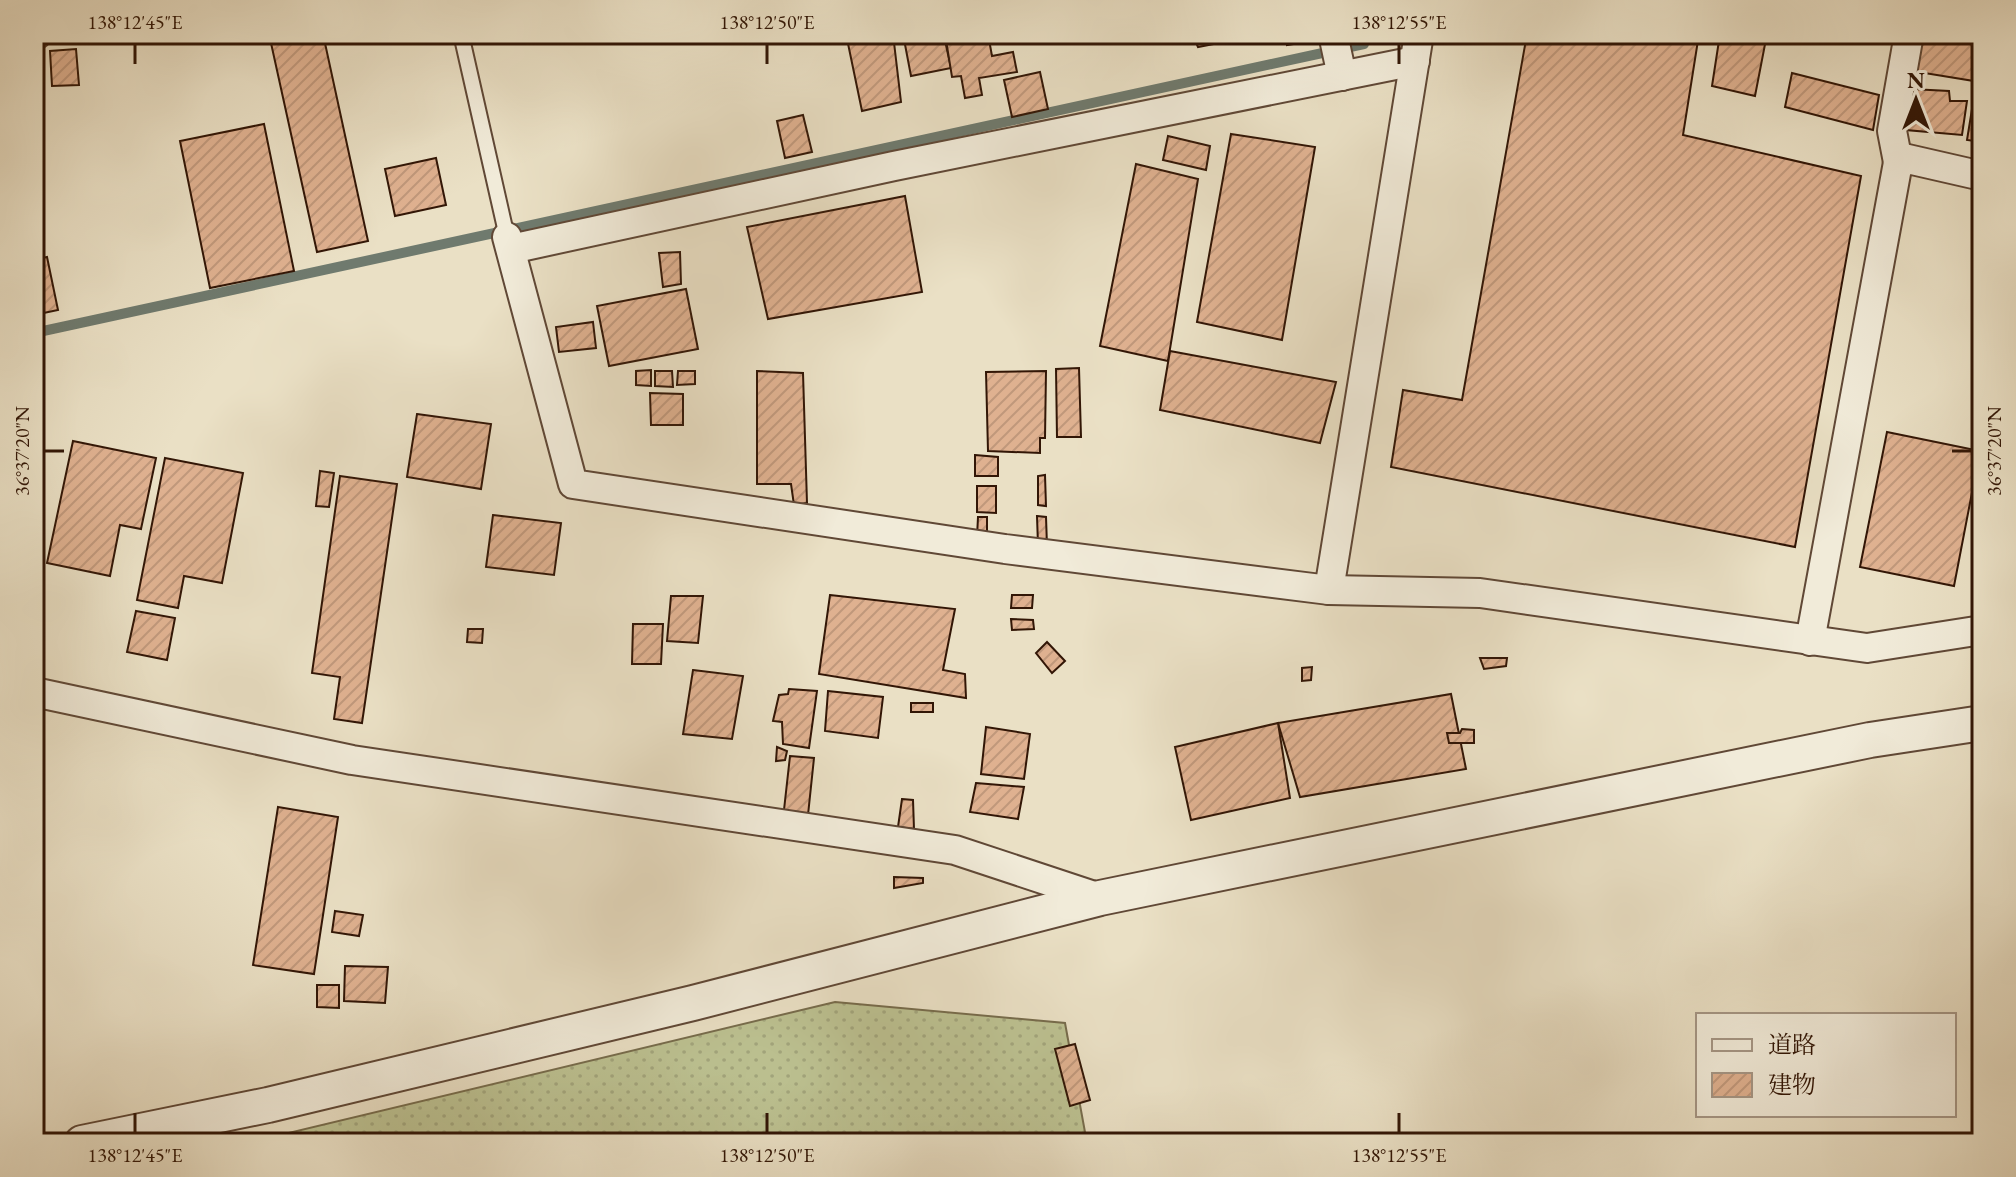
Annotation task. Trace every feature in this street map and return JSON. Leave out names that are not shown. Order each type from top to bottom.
[{"type":"street","points":[[1333,34],[1342,76]]},
{"type":"street","points":[[1898,162],[1892,131],[1909,34]]},
{"type":"street","points":[[1329,590],[1417,47]]},
{"type":"street","points":[[1417,47],[1342,76],[509,243],[573,484],[1005,549],[1329,590],[1480,593],[1867,648],[1982,630]]},
{"type":"street","points":[[1810,641],[1899,157],[1982,176]]},
{"type":"street","points":[[34,692],[352,760],[955,850],[1100,898]]},
{"type":"street","points":[[82,1143],[268,1105],[693,1003],[1100,898],[1870,740],[1982,723]]},
{"type":"lane","points":[[461,34],[509,243]]},
{"type":"green space","points":[[835,1002],[1065,1023],[1087,1143],[247,1143]]},
{"type":"building","points":[[269,34],[323,34],[368,241],[317,252]]},
{"type":"building","points":[[846,34],[893,34],[901,102],[862,111]]},
{"type":"building","points":[[903,34],[921,34],[922,40],[944,36],[951,68],[911,76]]},
{"type":"building","points":[[945,34],[988,34],[992,56],[1013,52],[1017,72],[979,78],[982,95],[965,98],[961,76],[952,77]]},
{"type":"building","points":[[1182,34],[1218,34],[1219,43],[1198,47],[1194,38],[1183,38]]},
{"type":"building","points":[[1287,34],[1319,34],[1319,40],[1287,45]]},
{"type":"building","points":[[1527,34],[1699,34],[1683,135],[1861,176],[1795,547],[1391,467],[1403,390],[1462,400]]},
{"type":"building","points":[[1720,34],[1767,34],[1755,96],[1712,86]]},
{"type":"building","points":[[1919,34],[1980,46],[1974,81],[1912,71]]},
{"type":"building","points":[[76,49],[79,85],[52,86],[50,51]]},
{"type":"building","points":[[1040,72],[1048,109],[1012,117],[1004,80]]},
{"type":"building","points":[[1792,73],[1879,95],[1873,130],[1785,107]]},
{"type":"building","points":[[1911,89],[1949,91],[1950,101],[1967,101],[1962,135],[1906,130]]},
{"type":"building","points":[[1972,109],[1982,110],[1982,142],[1967,140]]},
{"type":"building","points":[[803,115],[812,152],[785,158],[777,121]]},
{"type":"building","points":[[264,124],[294,271],[210,288],[180,141]]},
{"type":"building","points":[[1231,134],[1315,147],[1282,340],[1197,322]]},
{"type":"building","points":[[1168,136],[1210,146],[1206,170],[1163,160]]},
{"type":"building","points":[[436,158],[446,205],[395,216],[385,169]]},
{"type":"building","points":[[1136,164],[1198,179],[1168,361],[1100,346]]},
{"type":"building","points":[[905,196],[922,292],[768,319],[747,227]]},
{"type":"building","points":[[680,252],[681,284],[663,287],[659,253]]},
{"type":"building","points":[[47,257],[58,310],[34,315],[34,260]]},
{"type":"building","points":[[686,289],[698,349],[609,366],[597,306]]},
{"type":"building","points":[[593,322],[596,348],[559,352],[556,327]]},
{"type":"building","points":[[1170,351],[1336,382],[1320,443],[1160,410]]},
{"type":"building","points":[[1079,368],[1081,437],[1057,437],[1056,369]]},
{"type":"building","points":[[651,370],[651,386],[636,385],[636,371]]},
{"type":"building","points":[[655,371],[672,371],[673,387],[655,386]]},
{"type":"building","points":[[678,371],[695,371],[695,384],[677,385]]},
{"type":"building","points":[[757,371],[803,373],[807,503],[794,505],[791,484],[757,484]]},
{"type":"building","points":[[1046,371],[1045,438],[1040,438],[1040,453],[988,451],[986,372]]},
{"type":"building","points":[[650,393],[683,394],[683,425],[651,425]]},
{"type":"building","points":[[417,414],[491,424],[481,489],[407,477]]},
{"type":"building","points":[[1887,432],[1980,451],[1954,586],[1860,567]]},
{"type":"building","points":[[73,441],[156,458],[141,529],[120,525],[110,576],[47,563]]},
{"type":"building","points":[[975,455],[998,457],[998,476],[975,476]]},
{"type":"building","points":[[165,458],[243,473],[222,583],[184,576],[178,608],[137,600]]},
{"type":"building","points":[[320,471],[334,473],[329,507],[316,506]]},
{"type":"building","points":[[1045,475],[1046,506],[1038,505],[1038,476]]},
{"type":"building","points":[[340,476],[397,484],[362,723],[334,719],[340,677],[312,673]]},
{"type":"building","points":[[977,486],[996,486],[996,513],[977,512]]},
{"type":"building","points":[[493,515],[561,523],[554,575],[486,567]]},
{"type":"building","points":[[1037,516],[1046,517],[1047,546],[1038,545]]},
{"type":"building","points":[[978,517],[987,517],[987,537],[977,537]]},
{"type":"building","points":[[830,595],[955,609],[943,670],[965,674],[966,698],[819,674]]},
{"type":"building","points":[[1012,595],[1033,595],[1032,608],[1011,608]]},
{"type":"building","points":[[671,596],[703,596],[698,643],[667,641]]},
{"type":"building","points":[[136,611],[175,618],[167,660],[127,652]]},
{"type":"building","points":[[1011,619],[1033,620],[1034,629],[1012,630]]},
{"type":"building","points":[[633,624],[663,624],[661,664],[632,664]]},
{"type":"building","points":[[468,629],[483,629],[482,643],[467,642]]},
{"type":"building","points":[[1047,642],[1065,661],[1052,673],[1036,653]]},
{"type":"building","points":[[1480,658],[1507,658],[1506,666],[1484,669]]},
{"type":"building","points":[[1312,667],[1311,680],[1302,681],[1302,668]]},
{"type":"building","points":[[693,670],[743,676],[732,739],[683,734]]},
{"type":"building","points":[[789,689],[817,691],[809,748],[783,744],[782,722],[773,721],[779,695],[788,694]]},
{"type":"building","points":[[828,691],[883,697],[878,738],[825,731]]},
{"type":"building","points":[[1451,694],[1466,769],[1300,797],[1278,723]]},
{"type":"building","points":[[911,703],[933,703],[933,712],[911,712]]},
{"type":"building","points":[[1278,723],[1290,798],[1191,820],[1175,747]]},
{"type":"building","points":[[986,727],[1030,734],[1024,779],[981,774]]},
{"type":"building","points":[[1462,729],[1474,730],[1474,743],[1449,743],[1447,733],[1460,733]]},
{"type":"building","points":[[777,747],[787,751],[785,760],[776,761]]},
{"type":"building","points":[[790,756],[814,758],[808,815],[784,810]]},
{"type":"building","points":[[976,783],[1024,787],[1018,819],[970,812]]},
{"type":"building","points":[[902,799],[913,800],[914,829],[898,827]]},
{"type":"building","points":[[278,807],[338,817],[314,974],[253,965]]},
{"type":"building","points":[[894,877],[923,878],[923,883],[894,888]]},
{"type":"building","points":[[335,911],[363,915],[359,936],[332,932]]},
{"type":"building","points":[[345,966],[388,967],[385,1003],[344,1001]]},
{"type":"building","points":[[317,985],[339,985],[339,1008],[317,1007]]},
{"type":"building","points":[[1075,1044],[1090,1100],[1070,1106],[1055,1049]]},
{"type":"waterway","points":[[34,333],[1364,44]]}]
